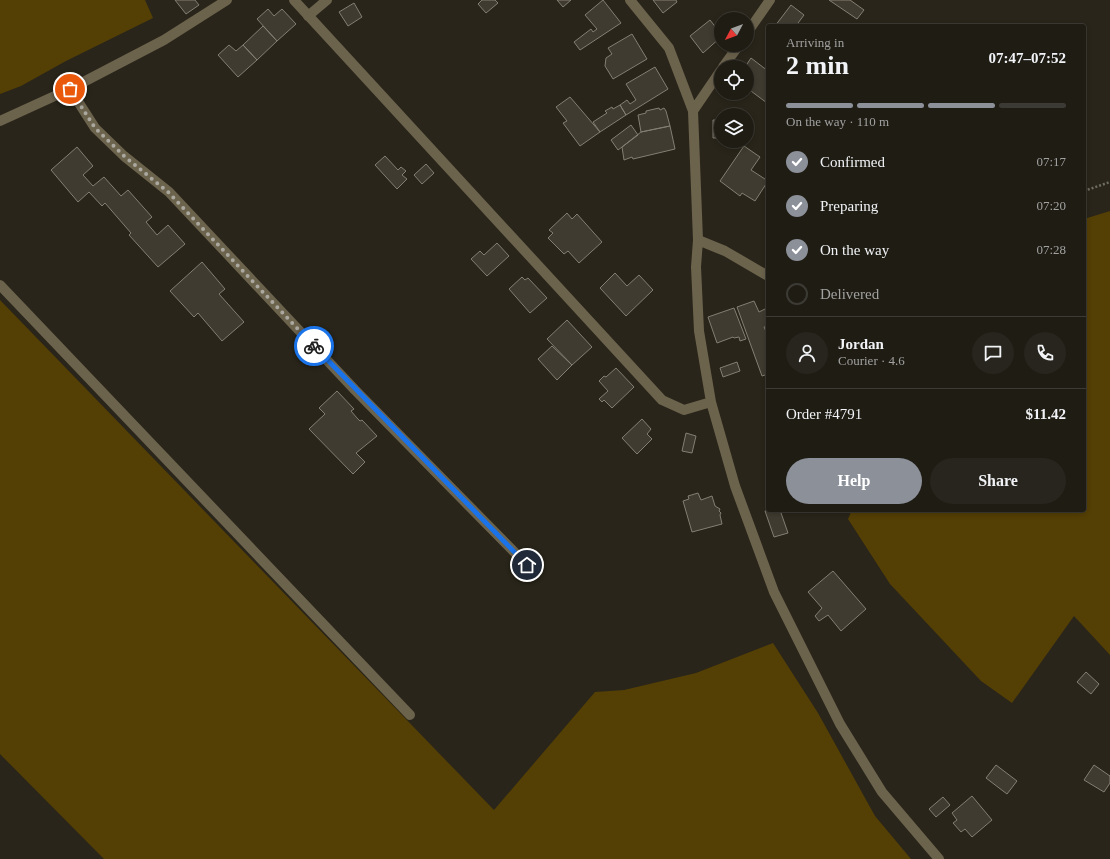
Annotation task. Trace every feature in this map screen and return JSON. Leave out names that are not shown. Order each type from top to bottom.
[{"type":"street","points":[[0,121],[70,89],[164,40],[227,0]]},
{"type":"street","points":[[294,0],[662,400],[684,410],[711,402]]},
{"type":"street","points":[[308,16],[327,0]]},
{"type":"street","points":[[630,0],[668,48],[693,111],[698,240],[696,267],[699,331],[711,402],[735,486],[774,592],[840,724],[882,792],[939,859]]},
{"type":"street","points":[[754,23],[770,0]]},
{"type":"street","points":[[693,111],[714,80]]},
{"type":"street","points":[[70,89],[95,128],[124,156],[168,192],[355,390],[527,565]]},
{"type":"street","points":[[698,240],[725,251],[766,275]]},
{"type":"street","points":[[0,285],[410,715]]},
{"type":"path","points":[[1086,190],[1110,182]]},
{"type":"shaded area","points":[[0,0],[145,0],[153,18],[66,61],[21,86],[0,94]]},
{"type":"shaded area","points":[[1110,211],[1110,655],[1074,616],[1012,703],[981,681],[890,584],[848,519],[851,512],[1086,512],[1086,218]]},
{"type":"shaded area","points":[[0,300],[494,810],[595,692],[624,690],[696,673],[773,643],[818,713],[875,816],[911,859],[104,859],[0,754]]},
{"type":"building","points":[[175,0],[195,0],[199,5],[186,14]]},
{"type":"building","points":[[482,0],[495,0],[498,3],[486,13],[478,4]]},
{"type":"building","points":[[557,0],[571,0],[563,7]]},
{"type":"building","points":[[603,0],[621,23],[580,50],[574,42],[591,29],[593,32],[597,29],[585,15]]},
{"type":"building","points":[[653,0],[676,0],[677,2],[663,13]]},
{"type":"building","points":[[829,0],[850,0],[864,10],[857,19]]},
{"type":"building","points":[[354,3],[362,17],[348,26],[339,12]]},
{"type":"building","points":[[791,5],[804,15],[798,23],[800,24],[777,24]]},
{"type":"building","points":[[268,9],[274,16],[282,9],[296,24],[277,41],[257,19]]},
{"type":"building","points":[[710,20],[714,25],[714,43],[703,53],[690,36]]},
{"type":"building","points":[[263,26],[277,41],[257,60],[243,45]]},
{"type":"building","points":[[632,34],[647,59],[613,79],[605,66],[606,58],[612,54],[608,48]]},
{"type":"building","points":[[229,45],[236,51],[243,45],[257,60],[238,77],[218,55]]},
{"type":"building","points":[[754,60],[766,69],[766,102],[754,93]]},
{"type":"building","points":[[655,67],[668,89],[626,115],[620,105],[627,100],[630,104],[636,100],[626,84]]},
{"type":"building","points":[[570,97],[600,132],[580,146],[563,123],[567,121],[556,107]]},
{"type":"building","points":[[620,105],[626,115],[600,132],[593,122],[607,113],[605,111]]},
{"type":"building","points":[[659,108],[660,110],[664,108],[666,111],[670,126],[641,132],[638,115],[646,113],[646,111]]},
{"type":"building","points":[[713,120],[714,120],[714,138]]},
{"type":"building","points":[[631,125],[638,135],[618,150],[611,140]]},
{"type":"building","points":[[670,126],[675,149],[633,159],[632,157],[624,160],[622,147],[641,132]]},
{"type":"building","points":[[77,147],[93,166],[83,175],[93,186],[104,177],[121,196],[128,190],[152,217],[146,222],[157,235],[168,225],[185,244],[158,267],[129,235],[131,233],[105,203],[102,206],[89,192],[78,202],[51,170]]},
{"type":"building","points":[[743,148],[747,148],[760,157],[751,170],[766,180],[766,184],[755,201],[742,193],[740,196],[720,181]]},
{"type":"building","points":[[385,156],[398,170],[401,167],[406,171],[402,175],[407,179],[397,189],[375,165]]},
{"type":"building","points":[[426,164],[434,173],[422,184],[414,175]]},
{"type":"building","points":[[567,213],[572,219],[577,214],[602,242],[579,263],[568,251],[564,254],[548,238],[553,233],[549,230]]},
{"type":"building","points":[[497,243],[509,256],[487,276],[471,259],[480,251],[484,255]]},
{"type":"building","points":[[202,262],[225,289],[219,294],[244,322],[222,341],[198,313],[194,317],[170,291]]},
{"type":"building","points":[[615,273],[627,286],[639,275],[653,290],[626,316],[600,288]]},
{"type":"building","points":[[522,277],[525,280],[528,278],[547,298],[530,313],[509,289]]},
{"type":"building","points":[[754,301],[759,312],[766,308],[766,326],[764,327],[766,332],[766,375],[762,376],[737,307]]},
{"type":"building","points":[[734,308],[746,339],[740,341],[739,337],[733,337],[717,343],[708,317]]},
{"type":"building","points":[[567,320],[592,347],[572,365],[547,339]]},
{"type":"building","points":[[552,346],[572,365],[557,380],[538,359]]},
{"type":"building","points":[[737,362],[740,371],[723,377],[720,368]]},
{"type":"building","points":[[616,368],[634,387],[612,408],[604,400],[602,402],[599,399],[608,391],[599,381]]},
{"type":"building","points":[[337,391],[354,409],[351,411],[357,418],[360,421],[362,420],[377,436],[356,453],[365,462],[353,474],[309,429],[325,414],[319,408]]},
{"type":"building","points":[[642,419],[651,429],[647,434],[652,439],[637,454],[622,438]]},
{"type":"building","points":[[686,433],[696,436],[692,453],[682,451]]},
{"type":"building","points":[[698,493],[701,500],[712,496],[715,506],[720,509],[719,511],[721,513],[722,524],[692,532],[683,501],[689,499],[688,496]]},
{"type":"building","points":[[765,511],[781,512],[788,533],[774,537]]},
{"type":"building","points":[[833,571],[866,609],[841,631],[828,615],[819,621],[815,616],[822,608],[808,592]]},
{"type":"building","points":[[1086,672],[1099,684],[1091,694],[1077,682]]},
{"type":"building","points":[[996,765],[1017,781],[1007,794],[986,778]]},
{"type":"building","points":[[1094,765],[1110,776],[1110,783],[1104,792],[1084,780]]},
{"type":"building","points":[[972,796],[992,820],[972,837],[965,829],[961,832],[953,823],[957,820],[952,813]]},
{"type":"building","points":[[943,797],[950,805],[936,817],[929,809]]},
{"type":"way so far","points":[[70,89],[95,128],[124,156],[168,192],[314,346]]},
{"type":"route","points":[[314,346],[355,390],[527,565]]}]
